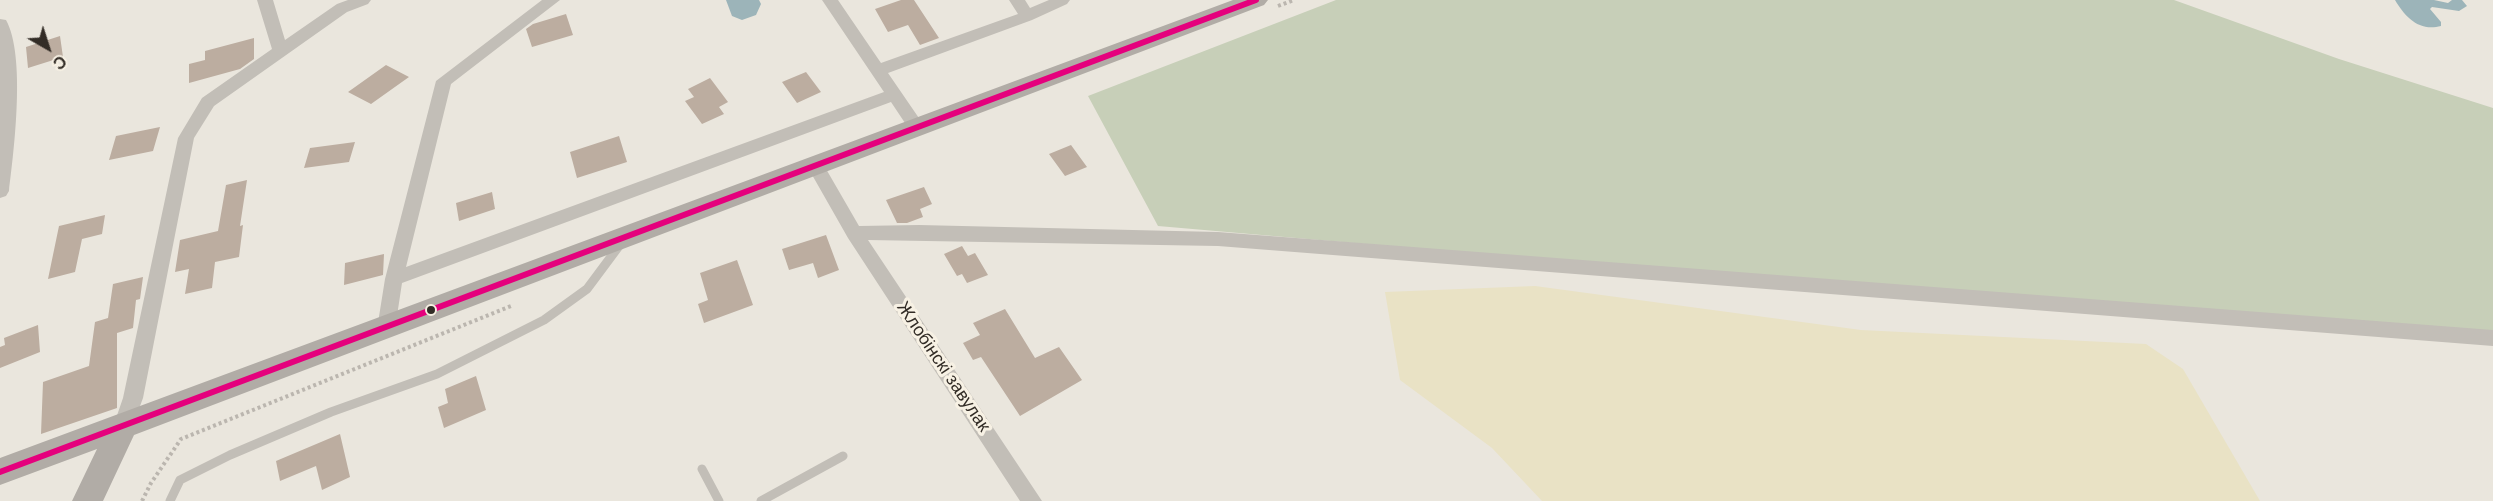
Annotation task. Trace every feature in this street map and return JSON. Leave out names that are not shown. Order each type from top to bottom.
[{"type":"main road","points":[[0,472],[386,329],[1256,0]]},
{"type":"main road","points":[[87,501],[123,427]]},
{"type":"street","points":[[265,0],[281,52]]},
{"type":"street","points":[[123,427],[133,398],[186,138],[208,102],[342,8],[363,0]]},
{"type":"street","points":[[386,329],[394,279],[444,81],[552,0]]},
{"type":"street","points":[[830,0],[879,70],[892,95],[917,128]]},
{"type":"street","points":[[1017,0],[1027,16]]},
{"type":"street","points":[[879,70],[1027,16],[1062,0]]},
{"type":"street","points":[[0,24],[6,46],[4,138],[0,191]]},
{"type":"street","points":[[394,279],[892,95]]},
{"type":"street","name":"Жлобінскі завулак","points":[[816,166],[854,233],[1032,501]]},
{"type":"street","points":[[854,233],[919,232],[1218,239],[2493,338]]},
{"type":"lane","points":[[170,501],[180,480],[230,455],[331,412],[437,374],[544,320],[587,289],[625,238]]},
{"type":"lane","points":[[761,501],[843,456]]},
{"type":"lane","points":[[702,469],[719,501]]},
{"type":"path","points":[[142,501],[151,483],[182,439]]},
{"type":"green space","points":[[1336,0],[2174,0],[2339,59],[2493,108],[2493,333],[2023,301],[1158,226],[1088,96]]},
{"type":"sand","points":[[1535,286],[1861,330],[2146,344],[2183,369],[2260,501],[1542,501],[1492,448],[1400,380],[1385,292]]},
{"type":"water","points":[[726,0],[759,0],[761,4],[756,15],[742,20],[732,16]]},
{"type":"water","points":[[2395,0],[2434,0],[2448,3],[2452,0],[2462,0],[2467,6],[2459,11],[2432,7],[2430,9],[2441,22],[2441,26],[2426,27],[2413,22]]},
{"type":"building","points":[[901,0],[914,0],[939,38],[920,45],[908,25],[888,32],[875,9]]},
{"type":"building","points":[[566,14],[573,35],[532,47],[526,29],[533,24]]},
{"type":"building","points":[[60,36],[63,57],[28,68],[26,47]]},
{"type":"building","points":[[254,38],[254,59],[240,69],[189,83],[189,64],[205,60],[205,51]]},
{"type":"building","points":[[386,65],[409,77],[371,104],[348,92]]},
{"type":"building","points":[[806,72],[821,92],[797,103],[782,82]]},
{"type":"building","points":[[710,78],[728,102],[719,107],[724,114],[702,124],[685,101],[694,97],[688,89]]},
{"type":"building","points":[[160,127],[153,151],[109,160],[116,136]]},
{"type":"building","points":[[619,136],[627,162],[577,178],[570,152]]},
{"type":"building","points":[[355,142],[349,162],[304,168],[310,148]]},
{"type":"building","points":[[1071,145],[1087,167],[1065,176],[1049,154]]},
{"type":"building","points":[[247,180],[240,226],[243,225],[239,257],[215,262],[212,288],[185,294],[189,269],[175,272],[180,240],[218,231],[226,185]]},
{"type":"building","points":[[924,187],[932,204],[920,209],[923,217],[907,223],[897,223],[886,200]]},
{"type":"building","points":[[492,192],[495,209],[459,221],[456,203]]},
{"type":"building","points":[[105,215],[102,234],[82,239],[75,272],[48,279],[59,226]]},
{"type":"building","points":[[826,235],[839,270],[818,278],[813,263],[789,270],[782,249]]},
{"type":"building","points":[[962,246],[968,256],[975,253],[988,275],[967,283],[962,274],[957,276],[944,254]]},
{"type":"building","points":[[384,254],[383,275],[344,285],[345,263]]},
{"type":"building","points":[[737,260],[753,305],[704,323],[698,304],[708,300],[700,273]]},
{"type":"building","points":[[143,277],[140,299],[136,300],[133,328],[117,333],[117,408],[41,434],[43,382],[89,366],[95,322],[108,318],[113,284]]},
{"type":"building","points":[[1005,309],[1035,358],[1059,347],[1082,380],[1020,416],[981,357],[973,360],[963,343],[980,335],[973,323]]},
{"type":"building","points":[[38,325],[40,352],[0,368],[0,347],[5,345],[4,338]]},
{"type":"building","points":[[476,376],[486,410],[444,428],[438,407],[448,403],[445,389]]},
{"type":"building","points":[[340,434],[350,477],[322,490],[316,466],[280,481],[276,461]]},
{"type":"transit line","points":[[0,472],[1256,0]]}]
